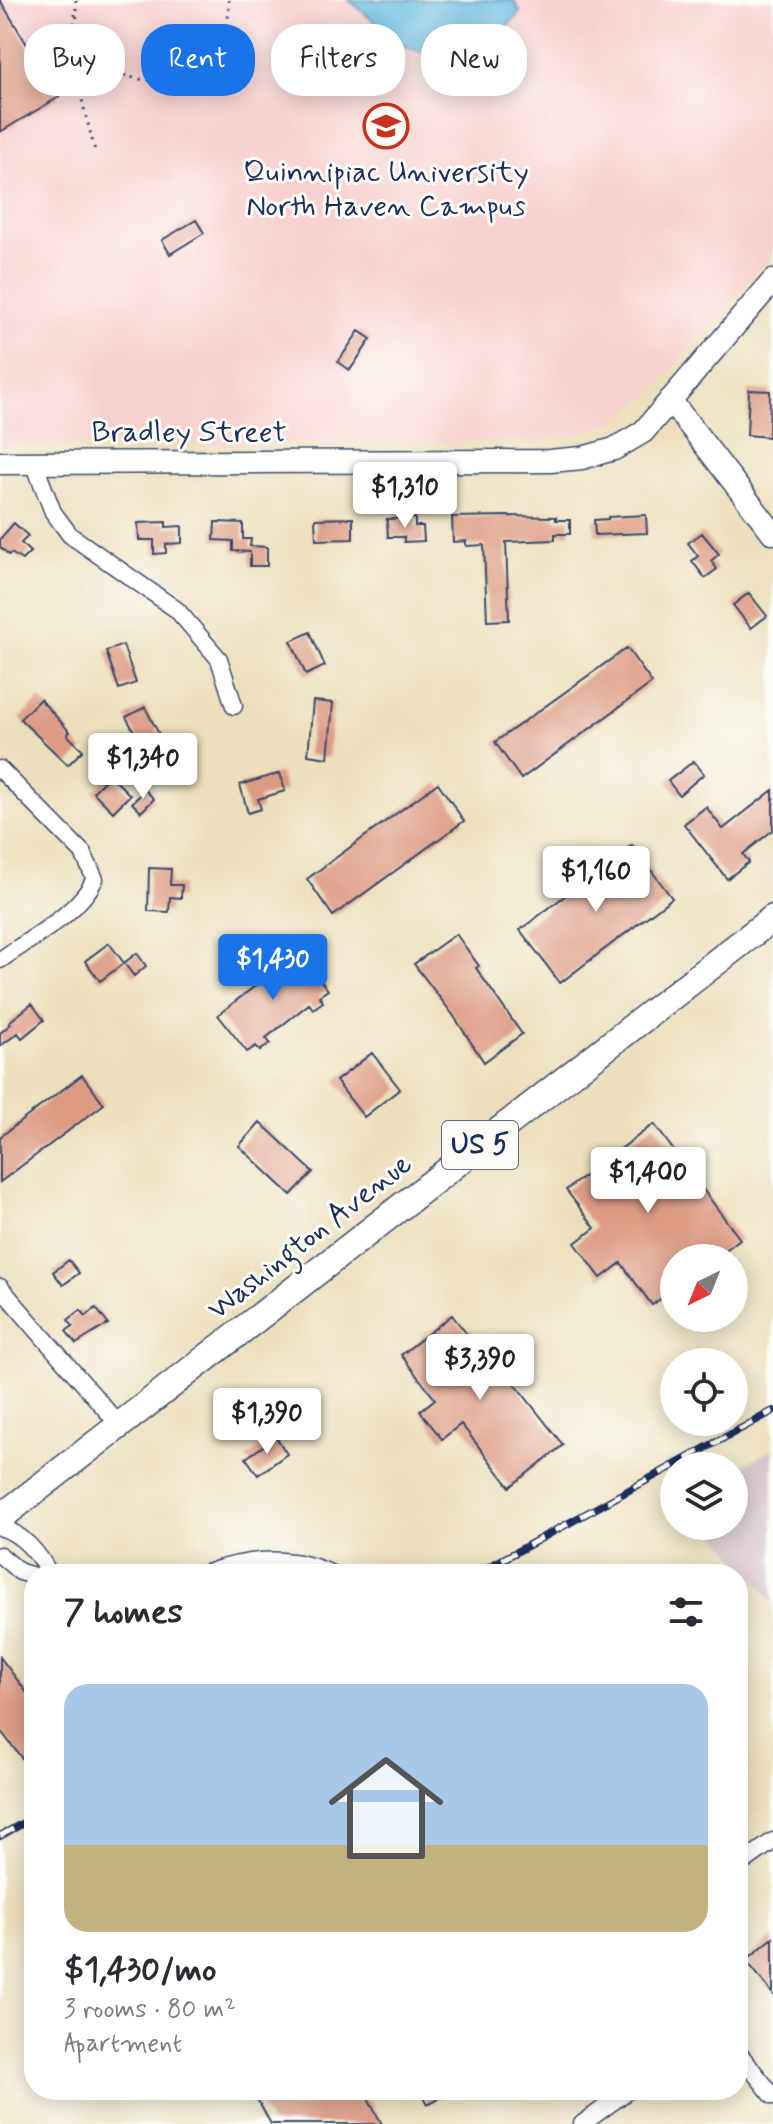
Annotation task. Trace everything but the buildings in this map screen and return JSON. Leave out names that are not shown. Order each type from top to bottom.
[{"type":"main road","name":"Washington Avenue","points":[[0,1518],[773,918]]},
{"type":"street","name":"Bradley Street","points":[[0,463],[550,461],[582,458],[614,449],[643,432],[773,281]]},
{"type":"street","points":[[670,400],[773,533]]},
{"type":"street","points":[[34,463],[53,512],[70,535],[177,610],[219,659],[234,706]]},
{"type":"street","points":[[0,769],[83,853],[95,879],[89,892],[60,918],[0,960]]},
{"type":"street","points":[[0,1287],[120,1426]]},
{"type":"street","points":[[0,1527],[16,1534],[43,1564]]},
{"type":"street","points":[[0,1555],[24,1573]]},
{"type":"street","points":[[237,1564],[256,1560],[306,1564]]},
{"type":"street","points":[[748,1859],[773,1841]]},
{"type":"street","points":[[748,2065],[773,2096]]},
{"type":"street","points":[[582,2124],[615,2100]]},
{"type":"path","points":[[76,0],[71,57],[95,151]]},
{"type":"path","points":[[75,10],[84,40],[104,64],[132,79],[163,80],[193,70],[215,49],[228,20],[229,0]]},
{"type":"shaded area","name":"Quinnipiac University North Haven Campus","points":[[0,0],[773,0],[773,253],[648,396],[610,423],[574,436],[539,441],[0,446]]},
{"type":"shaded area","points":[[773,1449],[773,1602],[748,1572],[748,1564],[742,1564],[722,1540],[748,1540],[748,1462]]},
{"type":"water","points":[[349,0],[514,0],[520,12],[510,24],[421,24],[421,52],[405,46],[405,24],[377,24]]},
{"type":"railway","points":[[494,1564],[773,1411]]},
{"type":"railway","points":[[0,1836],[24,1823]]},
{"type":"place","name":"Quinnipiac University North Haven Campus","points":[[386,126]]}]
